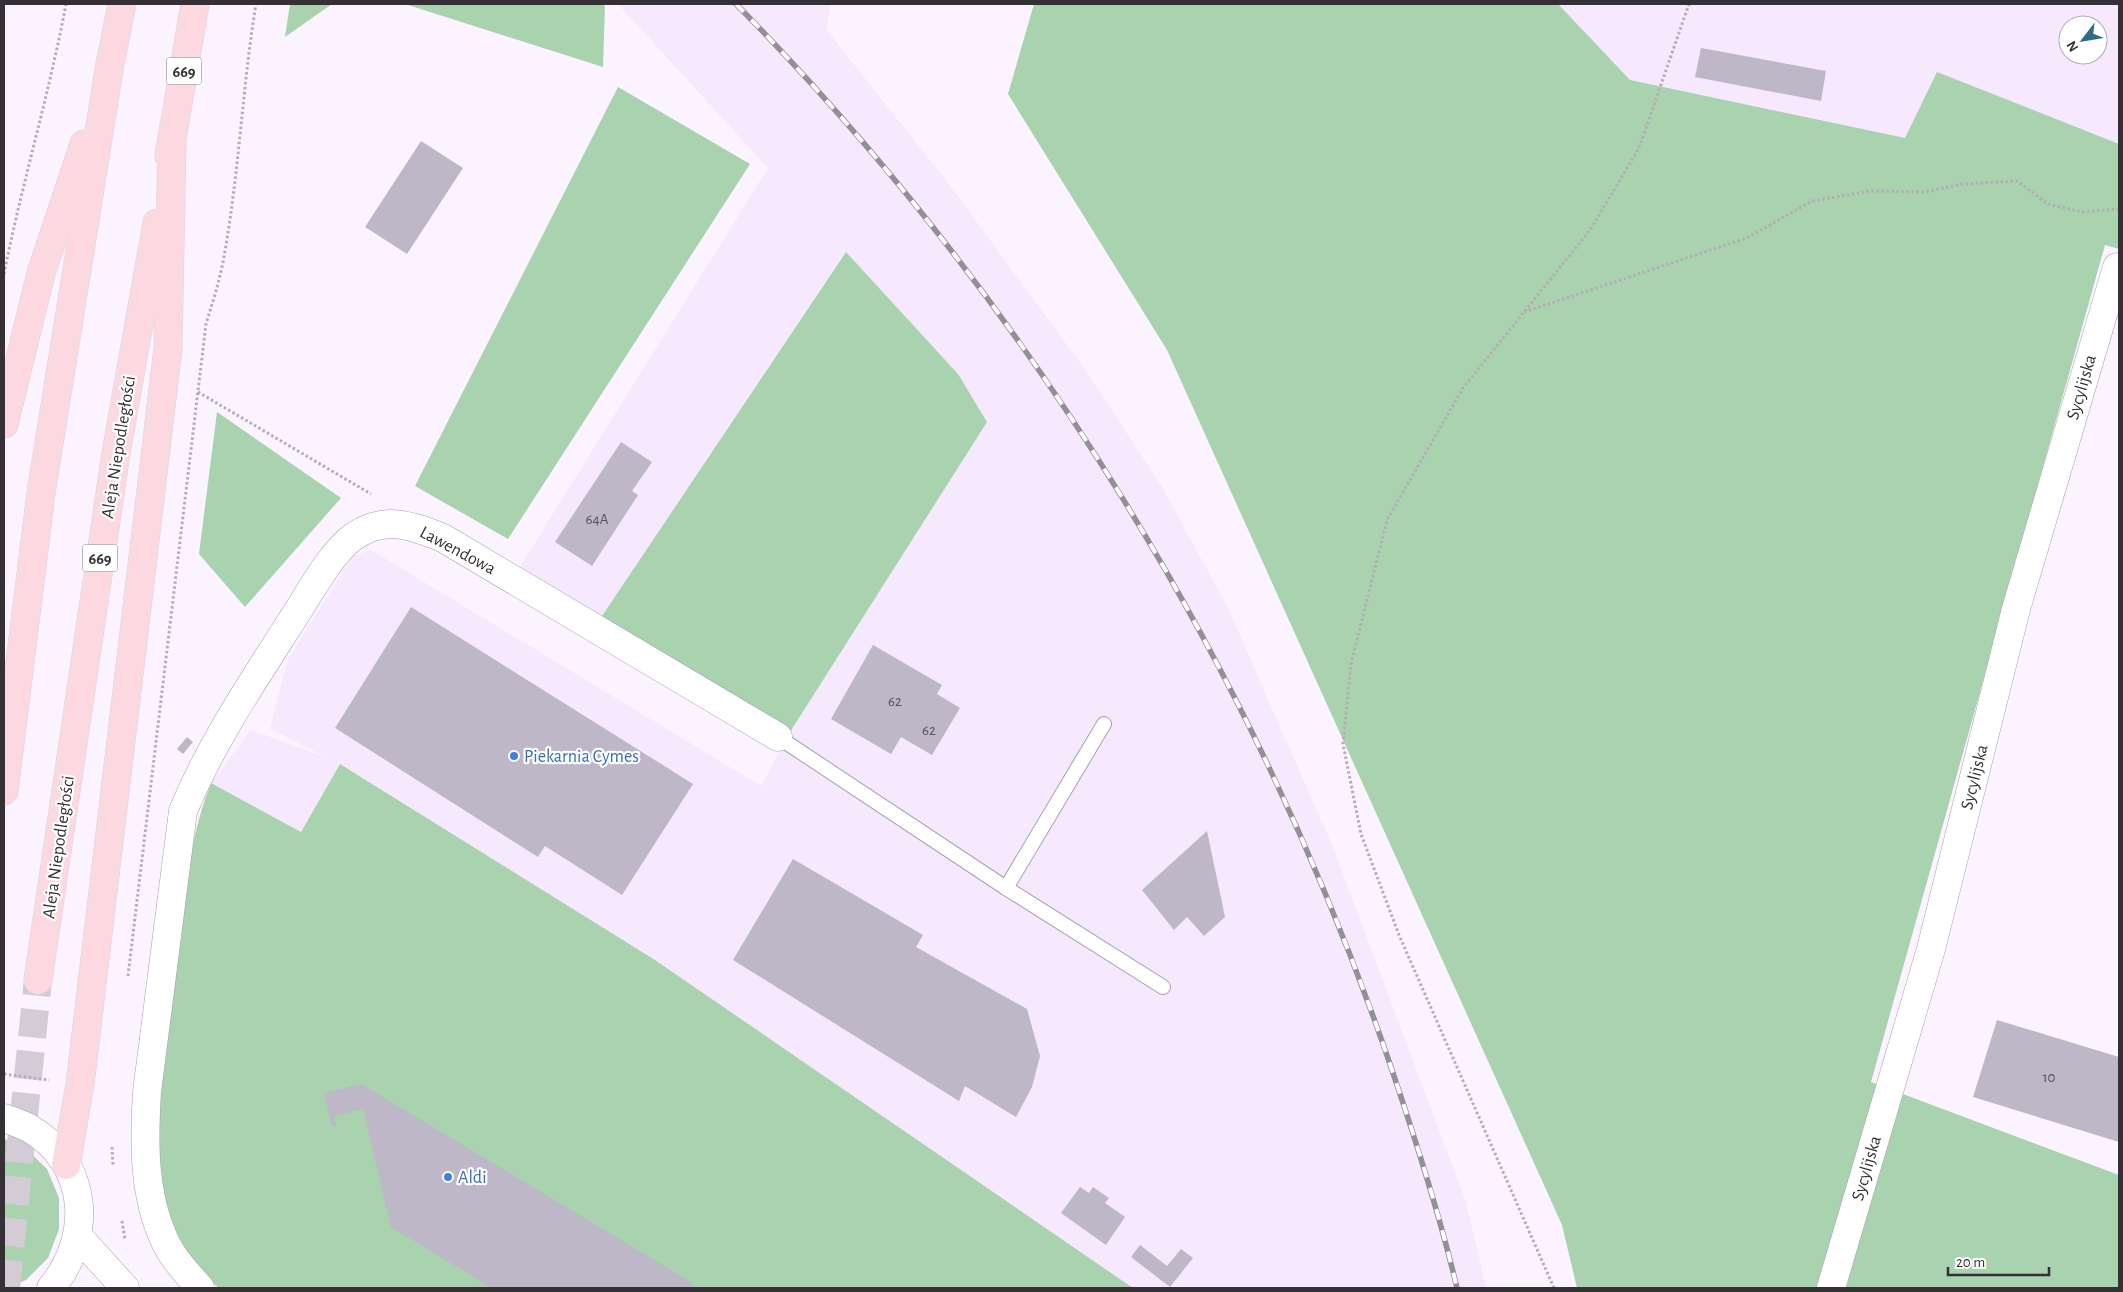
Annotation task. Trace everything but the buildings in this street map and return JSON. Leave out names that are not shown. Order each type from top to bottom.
[{"type":"main road","points":[[4,790],[41,493],[110,64],[122,4]]},
{"type":"main road","name":"Aleja Niepodległości","points":[[38,980],[116,453],[195,4]]},
{"type":"main road","points":[[4,424],[41,273],[110,64]]},
{"type":"main road","points":[[66,1165],[82,1074],[168,348],[172,138]]},
{"type":"street","name":"Sycylijska","points":[[1831,1288],[1931,949],[2016,609],[2117,266]]},
{"type":"street","name":"Lawendowa","points":[[200,1288],[179,1264],[164,1239],[149,1180],[145,1137],[147,1092],[184,811],[200,771],[228,721],[326,567],[352,538],[379,525],[406,524],[443,538],[778,737]]},
{"type":"street","points":[[4,1118],[29,1128],[50,1144],[66,1165],[76,1188],[80,1212],[78,1236],[72,1255],[63,1273],[51,1288]]},
{"type":"street","points":[[78,1236],[125,1288]]},
{"type":"lane","points":[[1006,888],[1104,724]]},
{"type":"lane","points":[[778,737],[1006,888],[1163,987]]},
{"type":"path","points":[[4,274],[14,221],[57,56],[66,4]]},
{"type":"path","points":[[127,983],[206,324],[223,264],[230,216],[245,68],[256,4]]},
{"type":"path","points":[[1554,1288],[1399,935],[1361,834],[1343,744],[1351,664],[1387,520],[1464,388],[1590,230],[1639,148],[1689,4]]},
{"type":"path","points":[[1524,312],[1747,238],[1812,201],[1871,191],[1924,192],[1963,184],[2017,181],[2048,204],[2082,212],[2119,209]]},
{"type":"path","points":[[198,392],[371,494]]},
{"type":"path","points":[[113,1137],[111,1155],[114,1174]]},
{"type":"path","points":[[120,1212],[125,1240]]},
{"type":"shaded area","points":[[618,4],[831,4],[826,29],[948,183],[1086,371],[1162,487],[1228,608],[1332,845],[1466,1202],[1486,1288],[1133,1288],[655,960],[362,777],[339,765],[301,832],[211,783],[251,730],[327,758],[270,728],[288,659],[353,556],[371,550],[761,786],[790,732],[845,252],[600,619],[518,570],[768,168]]},
{"type":"shaded area","points":[[1398,4],[2119,4],[2119,241]]},
{"type":"green space","points":[[290,4],[332,4],[285,37]]},
{"type":"green space","points":[[405,4],[602,4],[605,6],[603,67]]},
{"type":"green space","points":[[1034,4],[1558,4],[1630,80],[1905,138],[1937,72],[2119,144],[2119,249],[2105,245],[1871,1082],[2119,1175],[2119,1288],[1577,1288],[1562,1225],[1167,350],[1008,94]]},
{"type":"green space","points":[[618,87],[750,164],[508,539],[415,486]]},
{"type":"green space","points":[[846,252],[958,374],[987,422],[790,732],[600,619]]},
{"type":"green space","points":[[217,412],[341,498],[245,607],[199,554]]},
{"type":"green space","points":[[340,764],[655,960],[1133,1288],[219,1288],[192,1260],[174,1228],[161,1180],[159,1156],[162,1082],[180,924],[194,838],[211,783],[301,832]]},
{"type":"green space","points":[[4,1139],[24,1147],[47,1169],[59,1198],[59,1229],[48,1258],[26,1280],[7,1288],[4,1288]]},
{"type":"tunnel","points":[[6,1288],[38,980]]},
{"type":"railway","points":[[736,4],[843,120],[944,241],[1038,369],[1124,501],[1204,639],[1275,780],[1338,925],[1411,1126],[1436,1207],[1457,1288]]},
{"type":"place","name":"Piekarnia Cymes","points":[[514,756]]},
{"type":"place","name":"Aldi","points":[[448,1177]]}]
